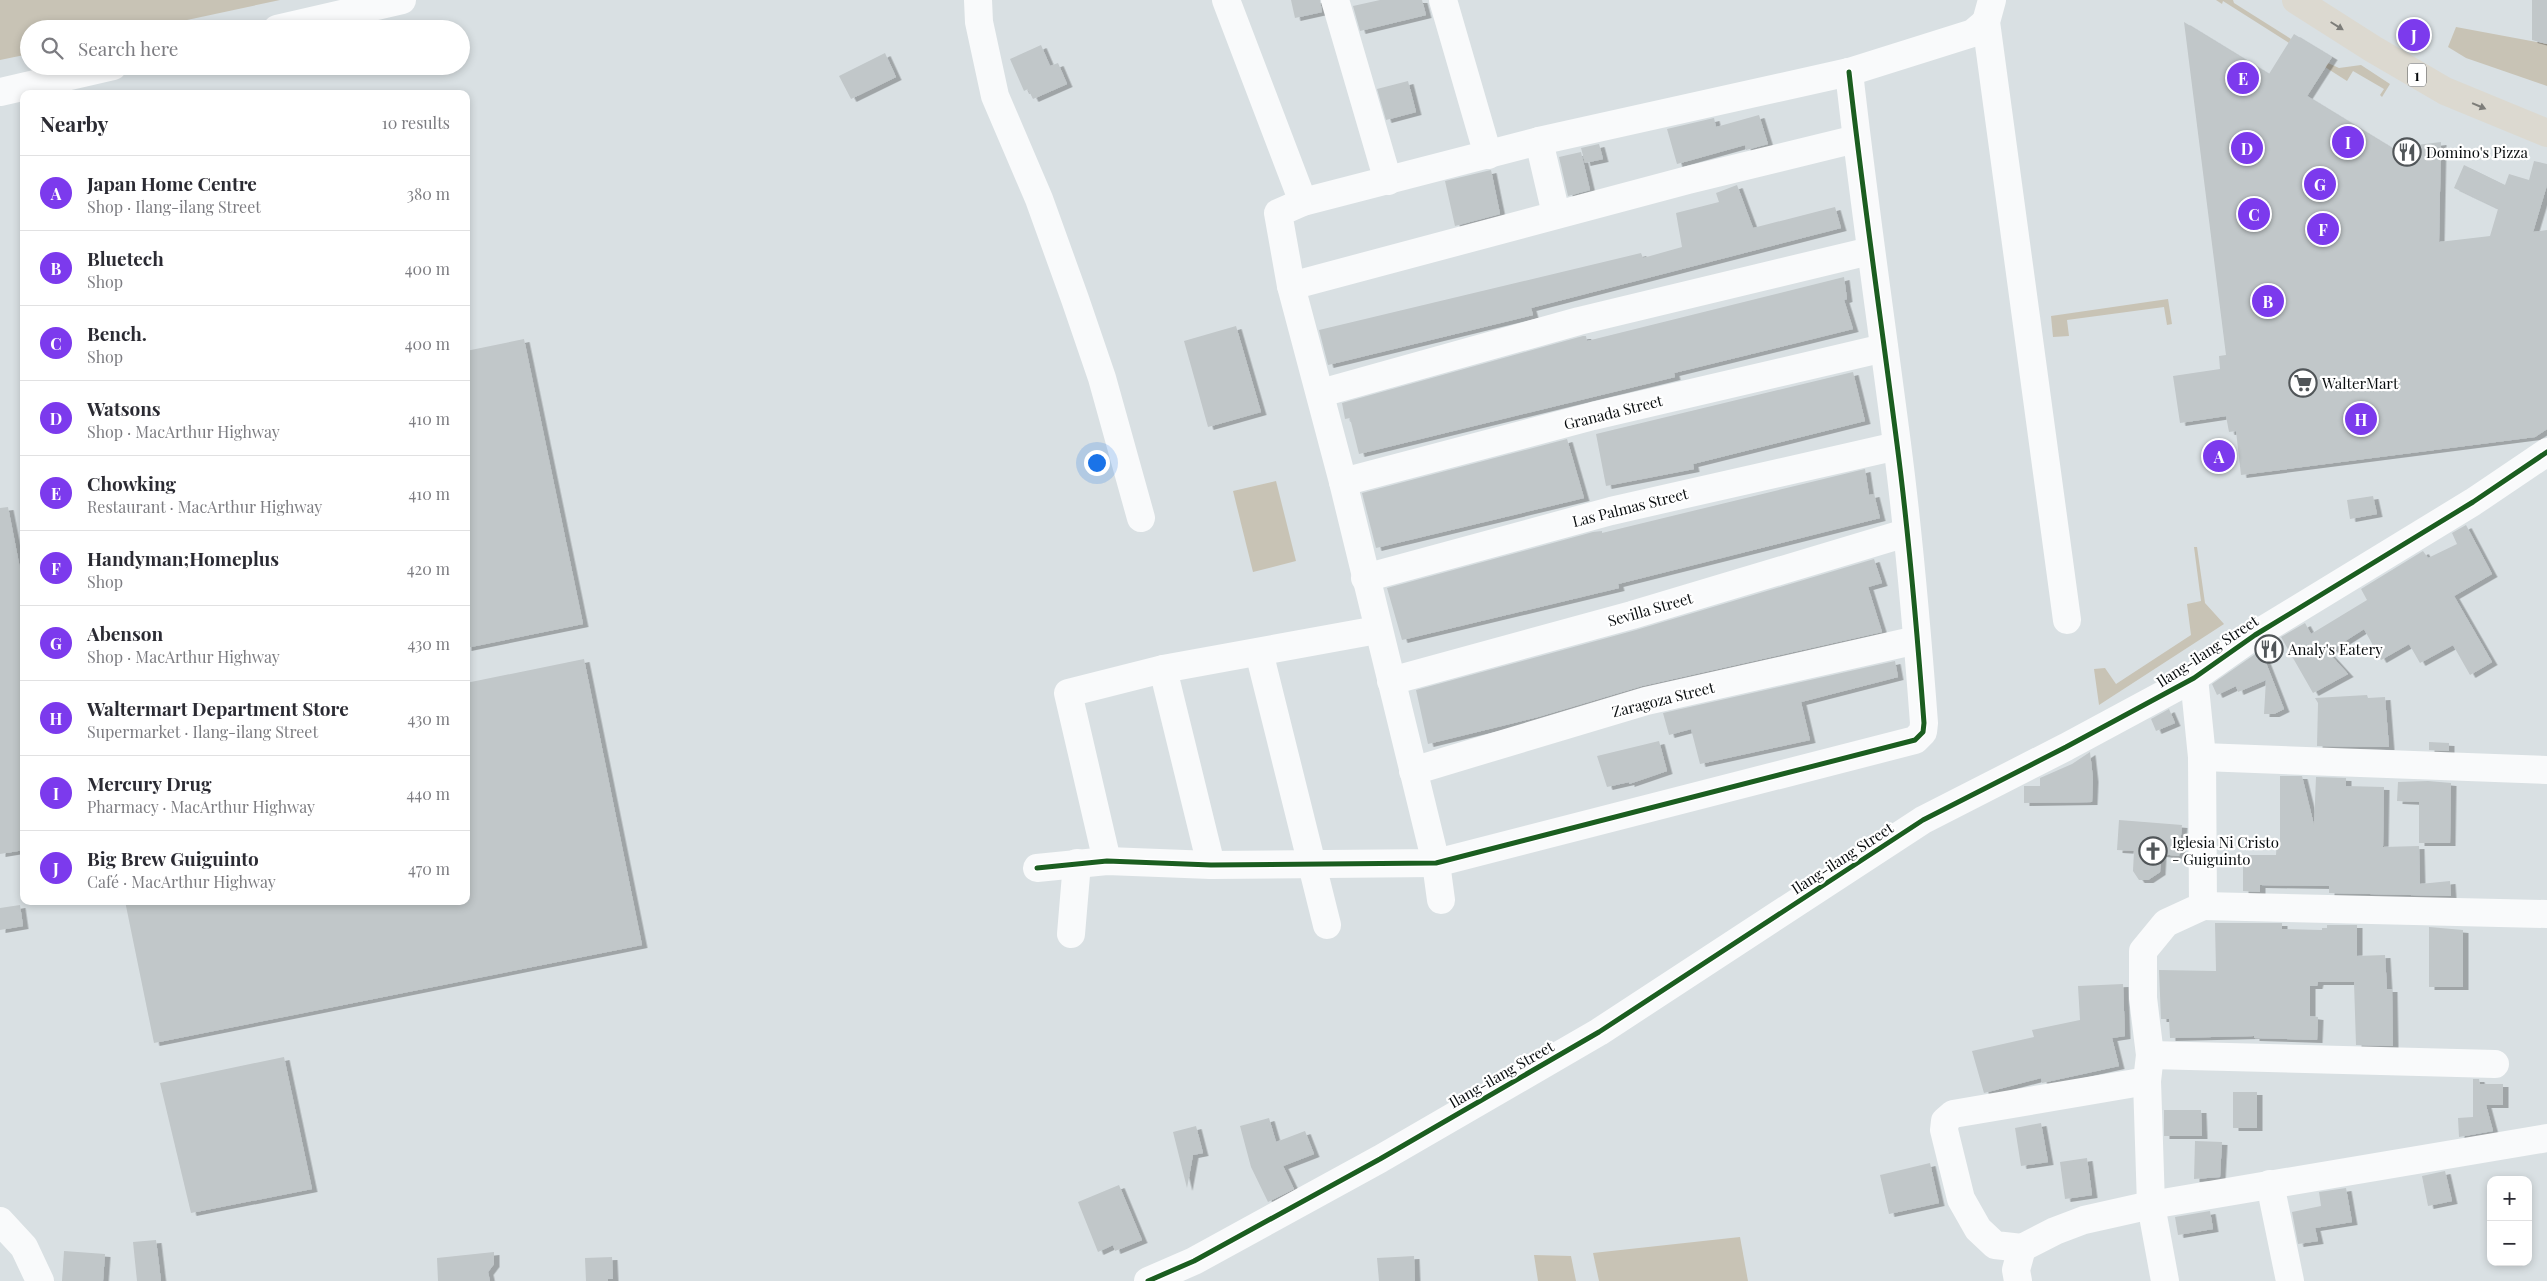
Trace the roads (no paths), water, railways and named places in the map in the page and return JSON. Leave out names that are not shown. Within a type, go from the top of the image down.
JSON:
[{"type":"highway","name":"1","points":[[2296,0],[2373,49],[2445,90],[2547,133]]},
{"type":"highway","name":"1","points":[[2331,0],[2413,52],[2457,75],[2547,112]]},
{"type":"street","points":[[316,20],[402,0]]},
{"type":"street","points":[[978,0],[979,22],[995,96],[1039,199],[1075,299],[1102,378],[1141,518]]},
{"type":"street","points":[[1226,0],[1303,202]]},
{"type":"street","points":[[1335,0],[1388,181]]},
{"type":"street","points":[[1444,0],[1488,155]]},
{"type":"street","points":[[1441,900],[1436,862],[1343,482],[1291,286],[1278,212],[1303,202],[1539,141],[1849,72],[1973,33],[1989,11]]},
{"type":"street","points":[[1989,11],[2067,620]]},
{"type":"street","points":[[1037,868],[1076,862],[1107,861],[1211,866],[1436,862],[1915,740],[1923,732],[1924,723],[1898,446],[1870,251],[1849,72]]},
{"type":"street","points":[[0,92],[74,75]]},
{"type":"street","points":[[1291,286],[1556,214],[1856,139]]},
{"type":"street","points":[[1539,141],[1556,214]]},
{"type":"street","points":[[1320,393],[1579,321],[1870,251]]},
{"type":"street","name":"Granada Street","points":[[1343,482],[1593,416],[1884,348]]},
{"type":"street","name":"Las Palmas Street","points":[[1365,578],[1611,510],[1898,446]]},
{"type":"street","name":"Ilang-ilang Street","points":[[1148,1281],[1199,1271],[1380,1159],[1599,1032],[1923,820],[2066,747],[2194,678],[2255,635],[2473,502],[2547,452]]},
{"type":"street","name":"Sevilla Street","points":[[1391,681],[1632,615],[1906,533]]},
{"type":"street","points":[[1107,861],[1068,693],[1163,669],[1378,630]]},
{"type":"street","name":"Zaragoza Street","points":[[1413,771],[1646,702],[1917,640]]},
{"type":"street","points":[[1259,652],[1326,925]]},
{"type":"street","points":[[1163,669],[1211,866]]},
{"type":"street","points":[[2194,678],[2202,758],[2203,906]]},
{"type":"street","points":[[2202,758],[2547,770]]},
{"type":"street","points":[[1071,934],[1076,862]]},
{"type":"street","points":[[2165,1281],[2151,1205],[2143,951],[2166,923],[2203,906],[2547,914]]},
{"type":"street","points":[[2495,1064],[2148,1068],[1952,1114],[1945,1120],[1944,1130],[1959,1193],[1978,1229],[1995,1245],[2022,1248],[2084,1220],[2151,1205],[2547,1138]]},
{"type":"street","points":[[2270,1184],[2290,1281]]},
{"type":"street","points":[[0,1220],[24,1247],[40,1281]]},
{"type":"street","points":[[2018,1281],[2016,1270],[2022,1248]]},
{"type":"place","name":"Big Brew Guiguinto","points":[[2414,35]]},
{"type":"place","name":"Chowking","points":[[2243,78]]},
{"type":"place","name":"Mercury Drug","points":[[2348,142]]},
{"type":"place","name":"Watsons","points":[[2247,148]]},
{"type":"place","name":"Domino's Pizza","points":[[2407,152]]},
{"type":"place","name":"Abenson","points":[[2320,184]]},
{"type":"place","name":"Bench.","points":[[2254,214]]},
{"type":"place","name":"Handyman;Homeplus","points":[[2323,229]]},
{"type":"place","name":"Bluetech","points":[[2268,301]]},
{"type":"place","name":"WalterMart","points":[[2303,383]]},
{"type":"place","name":"Waltermart Department Store","points":[[2361,419]]},
{"type":"place","name":"Japan Home Centre","points":[[2219,456]]},
{"type":"place","name":"Analy's Eatery","points":[[2269,649]]},
{"type":"place","name":"Iglesia Ni Cristo - Guiguinto","points":[[2153,851]]}]
